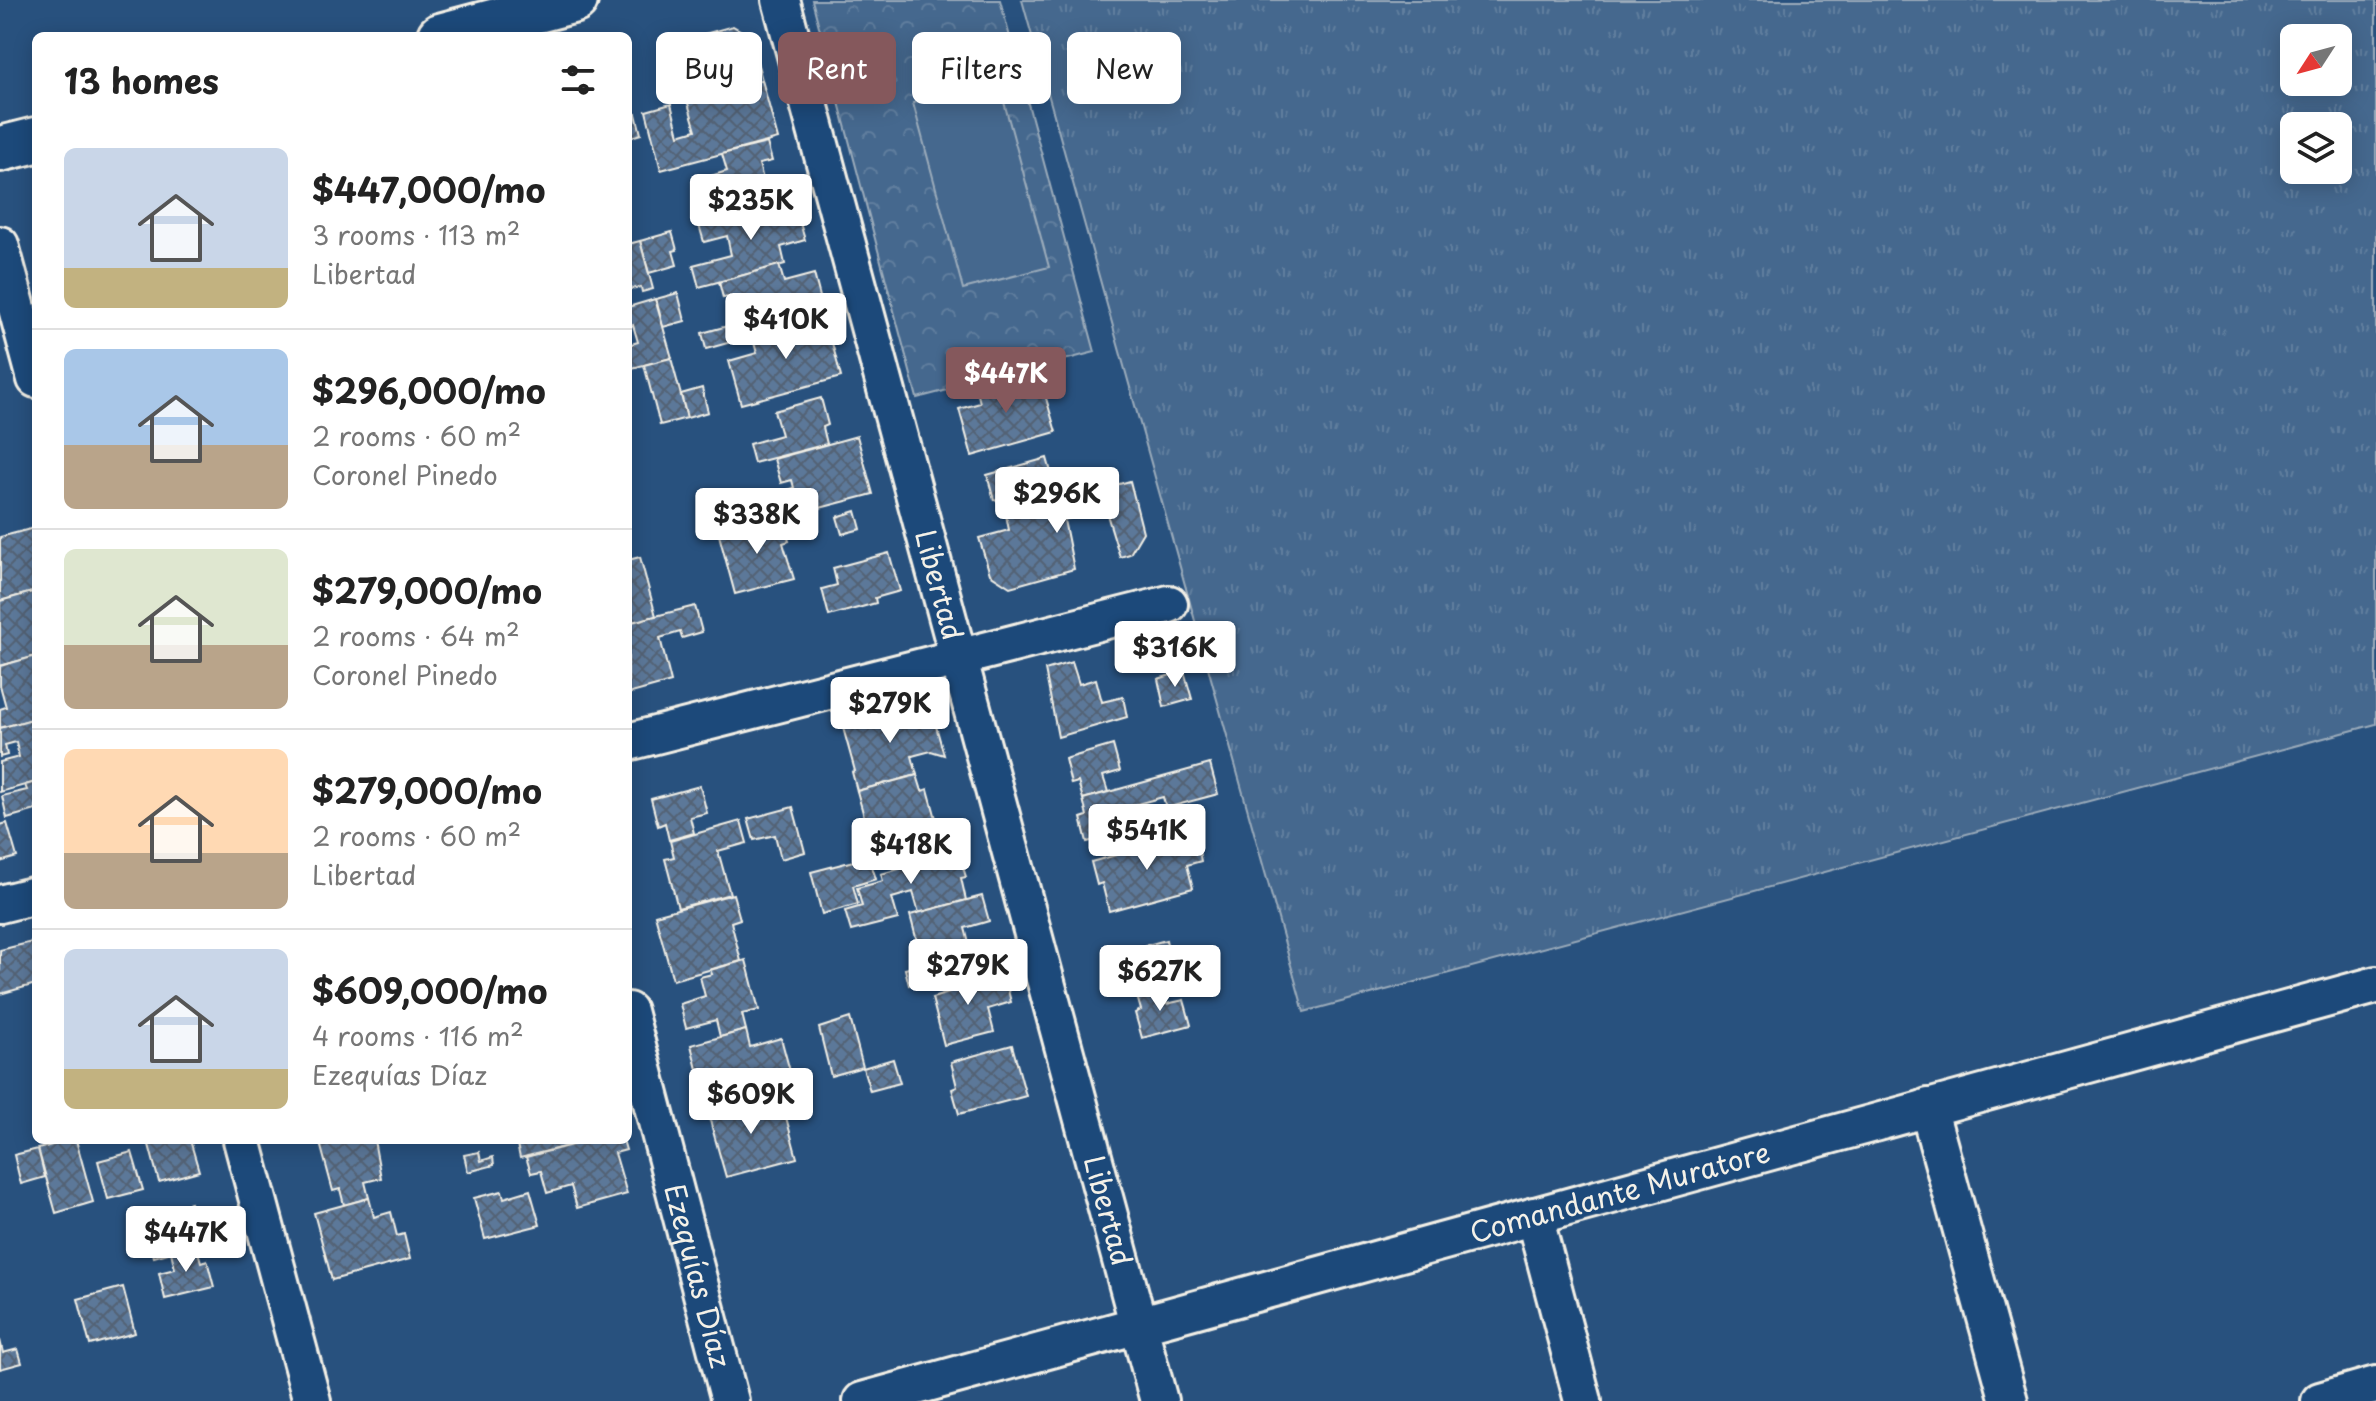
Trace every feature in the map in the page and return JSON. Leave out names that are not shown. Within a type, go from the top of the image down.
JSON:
[{"type":"street","points":[[455,32],[575,0]]},
{"type":"street","name":"Libertad","points":[[781,0],[957,657],[1073,1073],[1159,1401]]},
{"type":"street","points":[[0,149],[32,141]]},
{"type":"street","points":[[0,245],[32,364]]},
{"type":"street","points":[[632,741],[1169,604]]},
{"type":"street","points":[[0,904],[32,896]]},
{"type":"street","name":"Comandante Muratore","points":[[862,1401],[2376,985]]},
{"type":"street","name":"Ezequías Díaz","points":[[632,1026],[730,1401]]},
{"type":"street","points":[[1928,1107],[2009,1401]]},
{"type":"street","points":[[243,1144],[312,1401]]},
{"type":"street","points":[[1534,1216],[1583,1401]]},
{"type":"street","points":[[2320,1401],[2376,1385]]},
{"type":"green space","points":[[812,0],[1000,0],[1009,32],[912,32],[912,104],[1028,104],[1095,352],[917,398],[839,104],[896,104],[896,32],[820,32]]},
{"type":"green space","points":[[1022,0],[2376,0],[2376,724],[1304,1012],[1051,104],[1051,32],[1031,32]]},
{"type":"green space","points":[[913,104],[1005,104],[1049,267],[963,289]]},
{"type":"building","points":[[733,26],[743,32],[712,32]]},
{"type":"building","points":[[762,80],[778,139],[661,170],[646,111],[671,104],[679,135],[696,130],[688,104],[762,104]]},
{"type":"building","points":[[636,114],[641,134],[632,137],[632,116]]},
{"type":"building","points":[[767,143],[772,161],[759,164],[770,206],[708,222],[704,210],[719,206],[711,176],[727,171],[722,154]]},
{"type":"building","points":[[793,199],[805,240],[781,247],[785,264],[699,287],[693,265],[731,255],[727,236],[704,242],[699,225]]},
{"type":"building","points":[[672,232],[677,265],[649,273],[640,241]]},
{"type":"building","points":[[640,241],[653,289],[642,292],[641,287],[632,289],[632,243]]},
{"type":"building","points":[[779,265],[784,282],[814,274],[825,316],[706,349],[702,333],[735,324],[729,297],[723,298],[719,282]]},
{"type":"building","points":[[678,293],[685,321],[663,327],[656,299]]},
{"type":"building","points":[[655,299],[672,358],[632,368],[632,344],[638,342],[632,325],[632,306]]},
{"type":"building","points":[[825,316],[841,377],[741,404],[729,361],[757,353],[752,336]]},
{"type":"building","points":[[671,358],[687,418],[660,425],[644,365]]},
{"type":"building","points":[[1024,373],[1029,392],[1043,388],[1056,432],[972,456],[959,409],[980,403],[976,386]]},
{"type":"building","points":[[702,388],[708,412],[687,418],[681,394]]},
{"type":"building","points":[[821,398],[828,425],[823,427],[827,444],[754,463],[749,444],[781,435],[774,411]]},
{"type":"building","points":[[857,436],[873,494],[759,524],[753,500],[794,488],[792,480],[781,483],[774,459]]},
{"type":"building","points":[[1047,458],[1059,500],[1002,516],[987,475]]},
{"type":"building","points":[[1130,481],[1143,532],[1130,554],[1120,557],[1105,508],[1064,520],[1074,569],[1010,587],[990,574],[979,538],[1009,530],[1006,515]]},
{"type":"building","points":[[856,511],[861,529],[842,534],[837,517]]},
{"type":"building","points":[[782,519],[789,541],[783,543],[794,579],[735,594],[719,535]]},
{"type":"building","points":[[32,529],[32,592],[0,601],[0,537]]},
{"type":"building","points":[[889,553],[900,591],[875,598],[876,603],[829,616],[822,589],[837,585],[833,568]]},
{"type":"building","points":[[640,557],[656,616],[632,622],[632,559]]},
{"type":"building","points":[[32,592],[32,657],[0,666],[0,601]]},
{"type":"building","points":[[695,606],[702,632],[682,638],[680,632],[660,638],[671,682],[632,693],[632,622]]},
{"type":"building","points":[[32,657],[32,719],[0,728],[0,709],[6,707],[0,685],[0,666]]},
{"type":"building","points":[[1072,662],[1079,684],[1096,679],[1102,702],[1123,697],[1127,717],[1058,737],[1045,670]]},
{"type":"building","points":[[1184,671],[1192,699],[1164,707],[1158,679]]},
{"type":"building","points":[[912,705],[934,719],[944,755],[931,751],[912,756],[917,775],[857,791],[852,772],[855,771],[842,724]]},
{"type":"building","points":[[32,719],[32,783],[0,792],[0,762],[19,757],[16,742],[5,745],[7,755],[0,757],[0,728]]},
{"type":"building","points":[[1113,745],[1120,771],[1103,776],[1108,792],[1083,799],[1078,782],[1071,784],[1065,759]]},
{"type":"building","points":[[1210,764],[1218,794],[1166,808],[1163,797],[1130,806],[1137,830],[1087,842],[1081,818],[1087,816],[1083,799]]},
{"type":"building","points":[[917,775],[922,791],[928,789],[941,837],[887,852],[883,839],[871,842],[857,791]]},
{"type":"building","points":[[32,783],[32,811],[7,818],[2,796],[27,790],[25,785]]},
{"type":"building","points":[[700,786],[707,813],[690,817],[694,833],[669,840],[665,823],[658,826],[651,799]]},
{"type":"building","points":[[793,807],[805,852],[781,859],[775,835],[754,840],[748,819]]},
{"type":"building","points":[[741,821],[747,843],[718,851],[730,894],[678,908],[665,859],[674,857],[670,841]]},
{"type":"building","points":[[7,823],[17,857],[0,862],[0,825]]},
{"type":"building","points":[[1195,833],[1201,861],[1187,865],[1193,888],[1109,911],[1102,883],[1097,885],[1091,862]]},
{"type":"building","points":[[929,841],[933,858],[958,851],[966,877],[961,878],[966,900],[919,913],[913,892],[892,898],[898,919],[851,931],[845,911],[862,906],[857,888],[883,881],[881,874],[899,869],[895,850]]},
{"type":"building","points":[[869,857],[876,879],[853,886],[858,904],[822,914],[811,872]]},
{"type":"building","points":[[733,894],[740,919],[731,922],[741,961],[673,980],[655,915]]},
{"type":"building","points":[[982,896],[989,921],[965,928],[971,951],[965,953],[969,969],[944,976],[940,959],[923,964],[910,915]]},
{"type":"building","points":[[1166,940],[1172,966],[1157,970],[1161,985],[1136,993],[1132,977],[1125,979],[1118,953]]},
{"type":"building","points":[[32,942],[32,985],[0,994],[0,950]]},
{"type":"building","points":[[746,960],[759,1010],[742,1014],[746,1030],[720,1037],[716,1020],[686,1028],[680,1004],[705,996],[700,977],[712,974],[710,970]]},
{"type":"building","points":[[924,964],[929,980],[909,985],[905,969]]},
{"type":"building","points":[[970,969],[975,986],[1005,978],[1011,1002],[988,1009],[994,1032],[944,1045],[932,998],[949,993],[944,976]]},
{"type":"building","points":[[1161,986],[1166,1004],[1184,1000],[1191,1025],[1142,1038],[1135,1013],[1141,1010],[1136,993]]},
{"type":"building","points":[[850,1018],[863,1067],[831,1076],[819,1028]]},
{"type":"building","points":[[746,1030],[750,1047],[781,1038],[794,1086],[707,1110],[691,1045]]},
{"type":"building","points":[[1012,1045],[1026,1096],[959,1114],[952,1089],[957,1087],[951,1062]]},
{"type":"building","points":[[893,1059],[900,1083],[870,1091],[863,1068]]},
{"type":"building","points":[[762,1095],[767,1111],[783,1106],[797,1158],[726,1177],[707,1110]]},
{"type":"building","points":[[55,1144],[77,1144],[93,1202],[56,1213],[38,1149]]},
{"type":"building","points":[[149,1144],[191,1144],[199,1171],[159,1182]]},
{"type":"building","points":[[320,1144],[375,1144],[381,1178],[365,1182],[369,1198],[344,1205],[340,1189],[333,1191]]},
{"type":"building","points":[[517,1144],[575,1144],[520,1158]]},
{"type":"building","points":[[576,1144],[624,1144],[626,1150],[615,1153],[627,1194],[577,1208],[571,1186],[547,1193],[541,1171],[531,1173],[526,1157]]},
{"type":"building","points":[[38,1149],[45,1177],[21,1184],[14,1155]]},
{"type":"building","points":[[132,1152],[143,1190],[108,1199],[98,1161]]},
{"type":"building","points":[[479,1152],[481,1161],[493,1157],[494,1165],[468,1172],[464,1155]]},
{"type":"building","points":[[530,1190],[540,1225],[485,1239],[474,1198],[502,1191],[504,1198]]},
{"type":"building","points":[[369,1198],[374,1217],[391,1212],[397,1236],[404,1234],[410,1259],[332,1280],[314,1213]]},
{"type":"building","points":[[190,1203],[197,1227],[221,1220],[225,1237],[154,1257],[142,1217]]},
{"type":"building","points":[[196,1245],[201,1262],[207,1260],[214,1287],[165,1299],[159,1273],[175,1269],[171,1252]]},
{"type":"building","points":[[123,1287],[135,1333],[90,1345],[78,1299]]},
{"type":"building","points":[[0,1340],[3,1353],[18,1349],[22,1363],[0,1369]]}]
